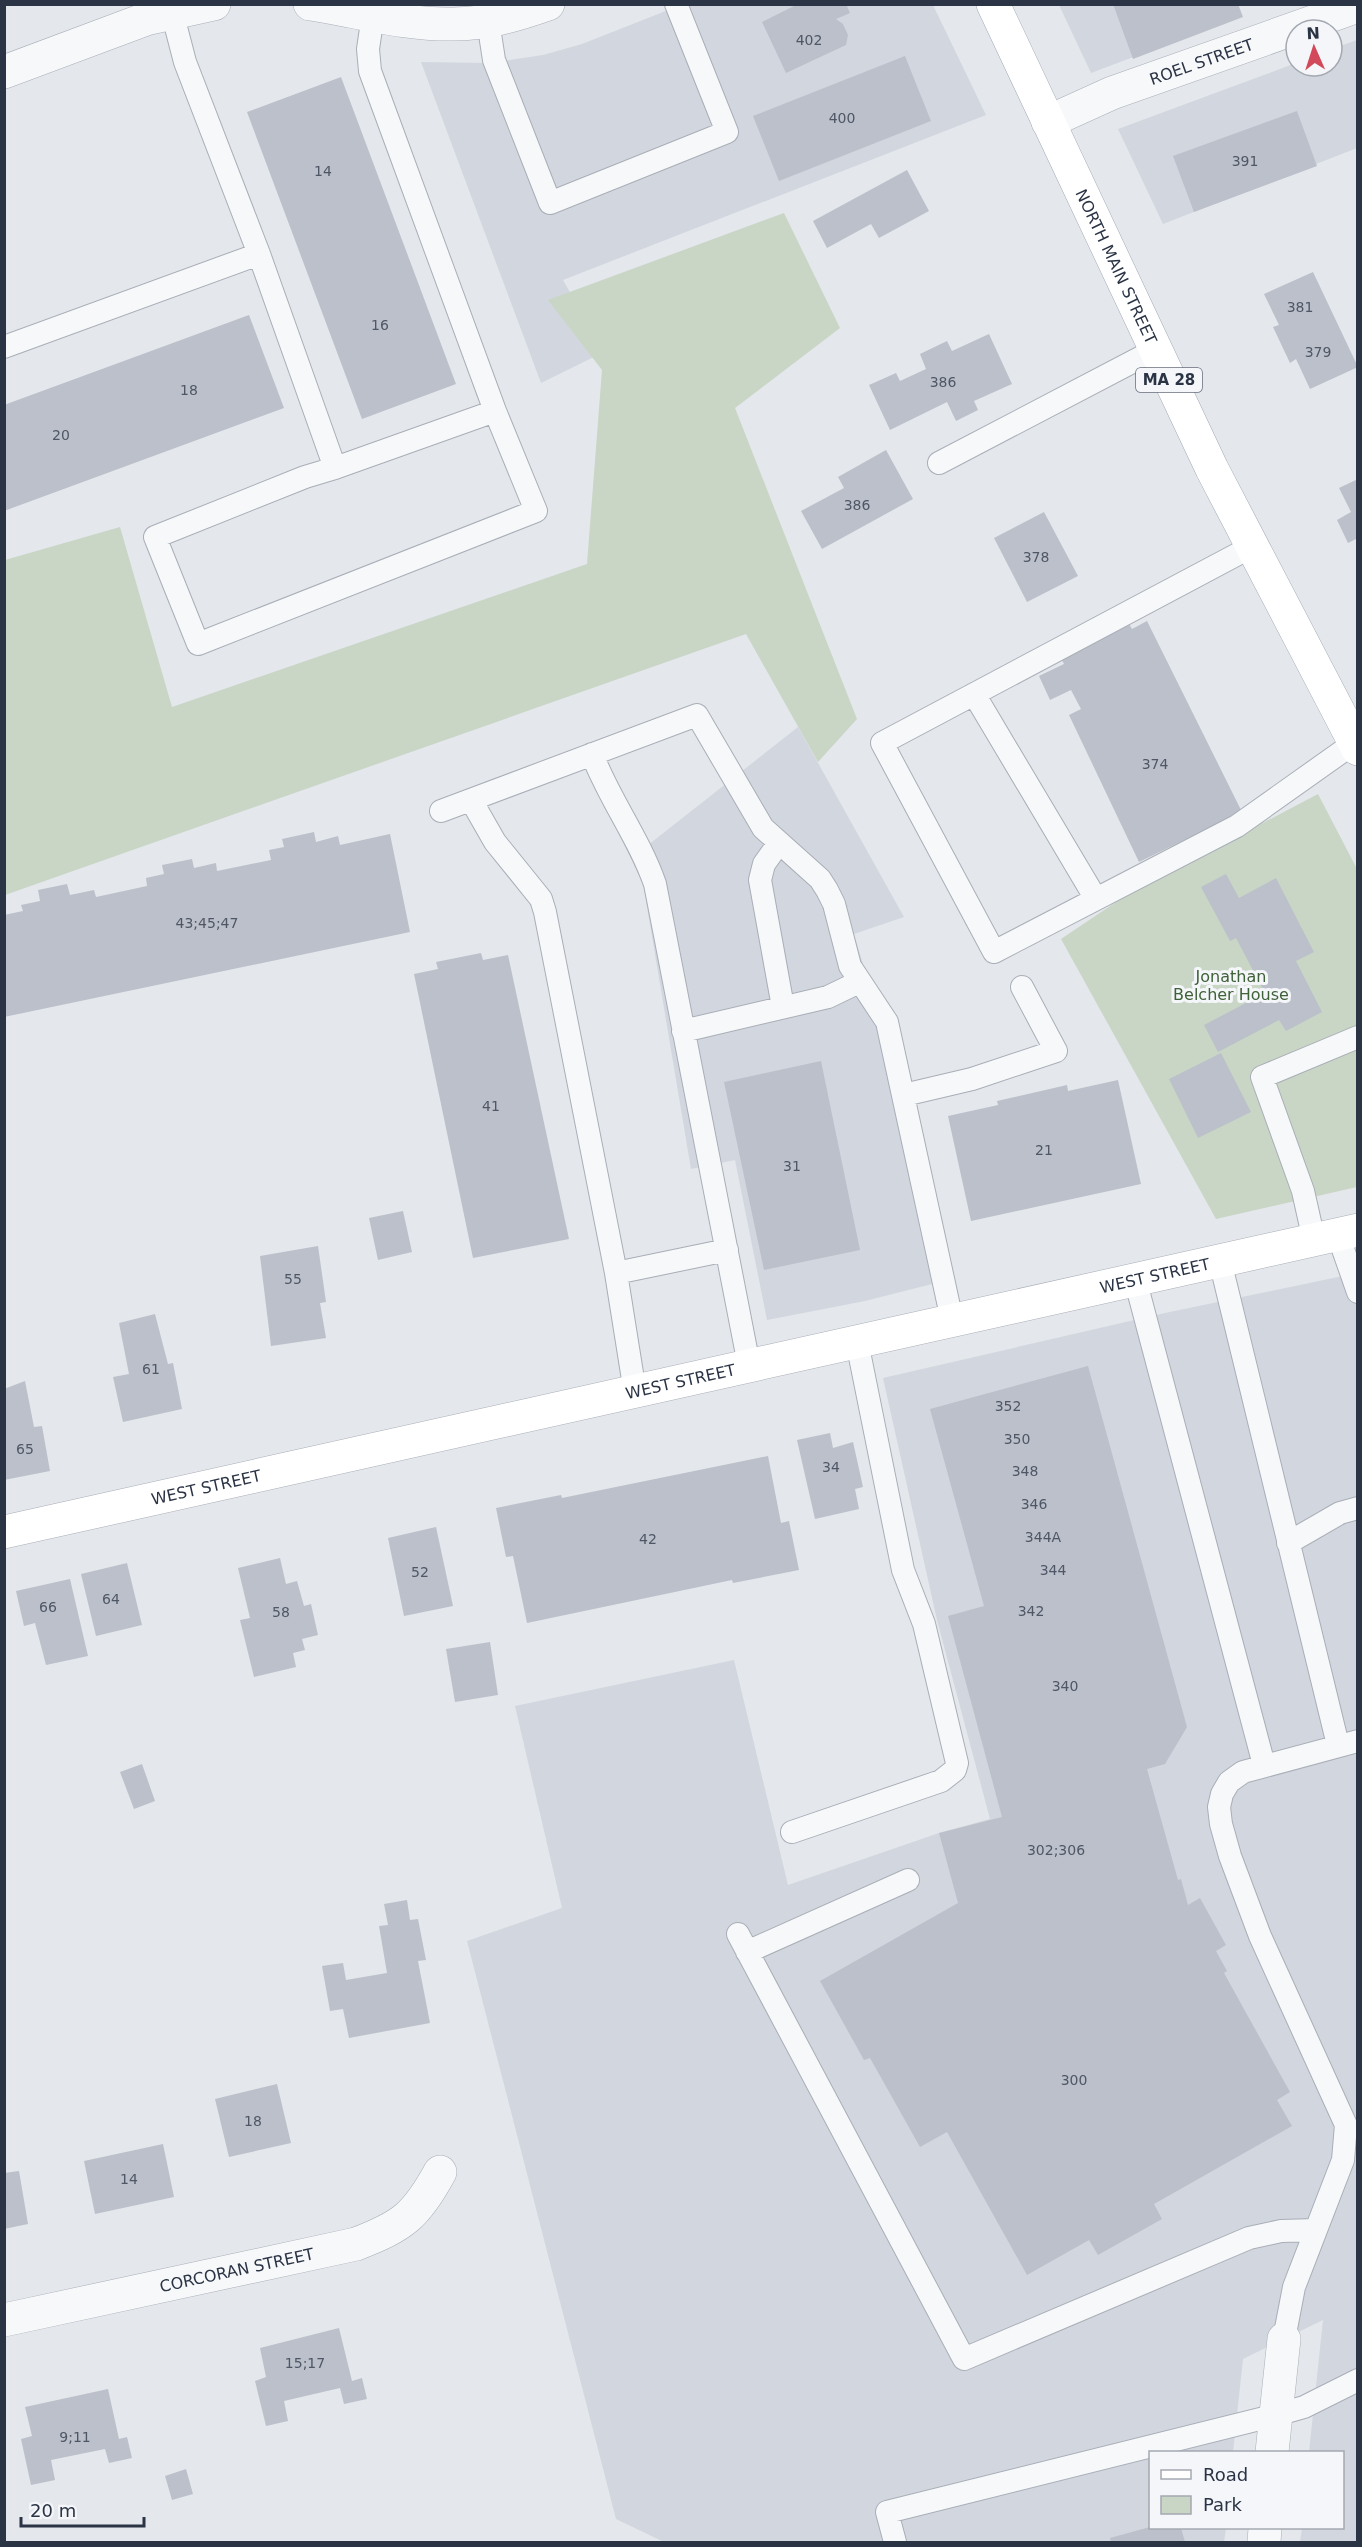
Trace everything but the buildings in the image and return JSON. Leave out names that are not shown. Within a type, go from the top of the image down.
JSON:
[{"type":"main road","name":"NORTH MAIN STREET","points":[[993,4],[1155,350],[1251,547],[1356,746]]},
{"type":"main road","name":"WEST STREET","points":[[4,1533],[1337,1235]]},
{"type":"street","points":[[4,72],[118,29],[172,12],[214,4]]},
{"type":"street","points":[[310,4],[374,15],[451,24],[488,21],[548,4]]},
{"type":"street","name":"ROEL STREET","points":[[1048,122],[1112,93],[1358,6]]},
{"type":"street","name":"CORCORAN STREET","points":[[4,2320],[356,2244],[402,2223],[417,2210],[440,2172]]},
{"type":"street","points":[[1272,2451],[1284,2339]]},
{"type":"lane","points":[[488,21],[494,60],[550,203],[727,132],[676,4]]},
{"type":"lane","points":[[172,12],[185,62],[259,254],[335,468]]},
{"type":"lane","points":[[374,15],[368,49],[370,71],[495,411],[536,511],[198,644],[155,537],[305,477],[495,411]]},
{"type":"lane","points":[[4,347],[259,254]]},
{"type":"lane","points":[[939,463],[1155,350]]},
{"type":"lane","points":[[1251,547],[882,743],[994,952],[1237,826],[1356,746]]},
{"type":"lane","points":[[975,694],[1096,899]]},
{"type":"lane","points":[[441,811],[697,715],[763,828],[820,879],[834,904],[846,955],[859,982],[887,1022],[952,1320]]},
{"type":"lane","points":[[592,754],[602,781],[644,854],[655,884],[750,1365]]},
{"type":"lane","points":[[471,800],[486,828],[536,893],[545,912],[616,1273],[635,1392]]},
{"type":"lane","points":[[779,843],[764,864],[760,880],[783,1007]]},
{"type":"lane","points":[[683,1031],[828,997],[859,982]]},
{"type":"lane","points":[[904,1095],[972,1079],[1056,1051],[1022,987]]},
{"type":"lane","points":[[1358,1037],[1263,1077],[1303,1191],[1337,1235],[1358,1292]]},
{"type":"lane","points":[[616,1273],[727,1250]]},
{"type":"lane","points":[[1220,1261],[1288,1543],[1348,1743],[1243,1772],[1229,1782],[1222,1794],[1221,1824],[1239,1885],[1346,2125],[1343,2160],[1294,2286],[1284,2339]]},
{"type":"lane","points":[[1135,1279],[1264,1765]]},
{"type":"lane","points":[[792,1832],[942,1781],[955,1770],[957,1763],[924,1623],[903,1570],[857,1342]]},
{"type":"lane","points":[[1288,1543],[1340,1513],[1358,1508]]},
{"type":"lane","points":[[908,1880],[743,1943],[964,2359],[1249,2238],[1281,2231],[1316,2230]]},
{"type":"lane","points":[[895,2542],[887,2512],[1276,2415],[1304,2407],[1358,2380]]},
{"type":"shaded area","points":[[681,5],[933,5],[986,115],[563,280],[604,352],[541,383],[421,62],[489,63],[543,55],[582,44]]},
{"type":"shaded area","points":[[1059,5],[1237,5],[1242,16],[1091,73]]},
{"type":"shaded area","points":[[1357,40],[1357,148],[1163,224],[1118,129],[1284,67],[1284,78],[1344,78],[1344,45]]},
{"type":"shaded area","points":[[798,727],[904,917],[854,934],[893,1064],[944,1281],[865,1301],[767,1320],[735,1160],[691,1169],[638,853]]},
{"type":"shaded area","points":[[1357,1273],[1357,2542],[1300,2542],[1302,2529],[1344,2529],[1344,2451],[1309,2451],[1323,2320],[1243,2359],[1233,2451],[1149,2451],[1149,2529],[1226,2529],[1224,2542],[664,2542],[616,2519],[467,1941],[562,1908],[515,1706],[734,1660],[788,1885],[939,1833],[990,1819],[937,1620],[883,1378],[1165,1313]]},
{"type":"green space","points":[[784,213],[840,328],[735,408],[857,719],[818,762],[746,634],[5,895],[5,560],[120,527],[172,707],[587,564],[602,370],[548,300]]},
{"type":"green space","name":"Jonathan Belcher House","points":[[1318,794],[1357,869],[1357,1187],[1216,1219],[1061,939],[1131,892]]}]
